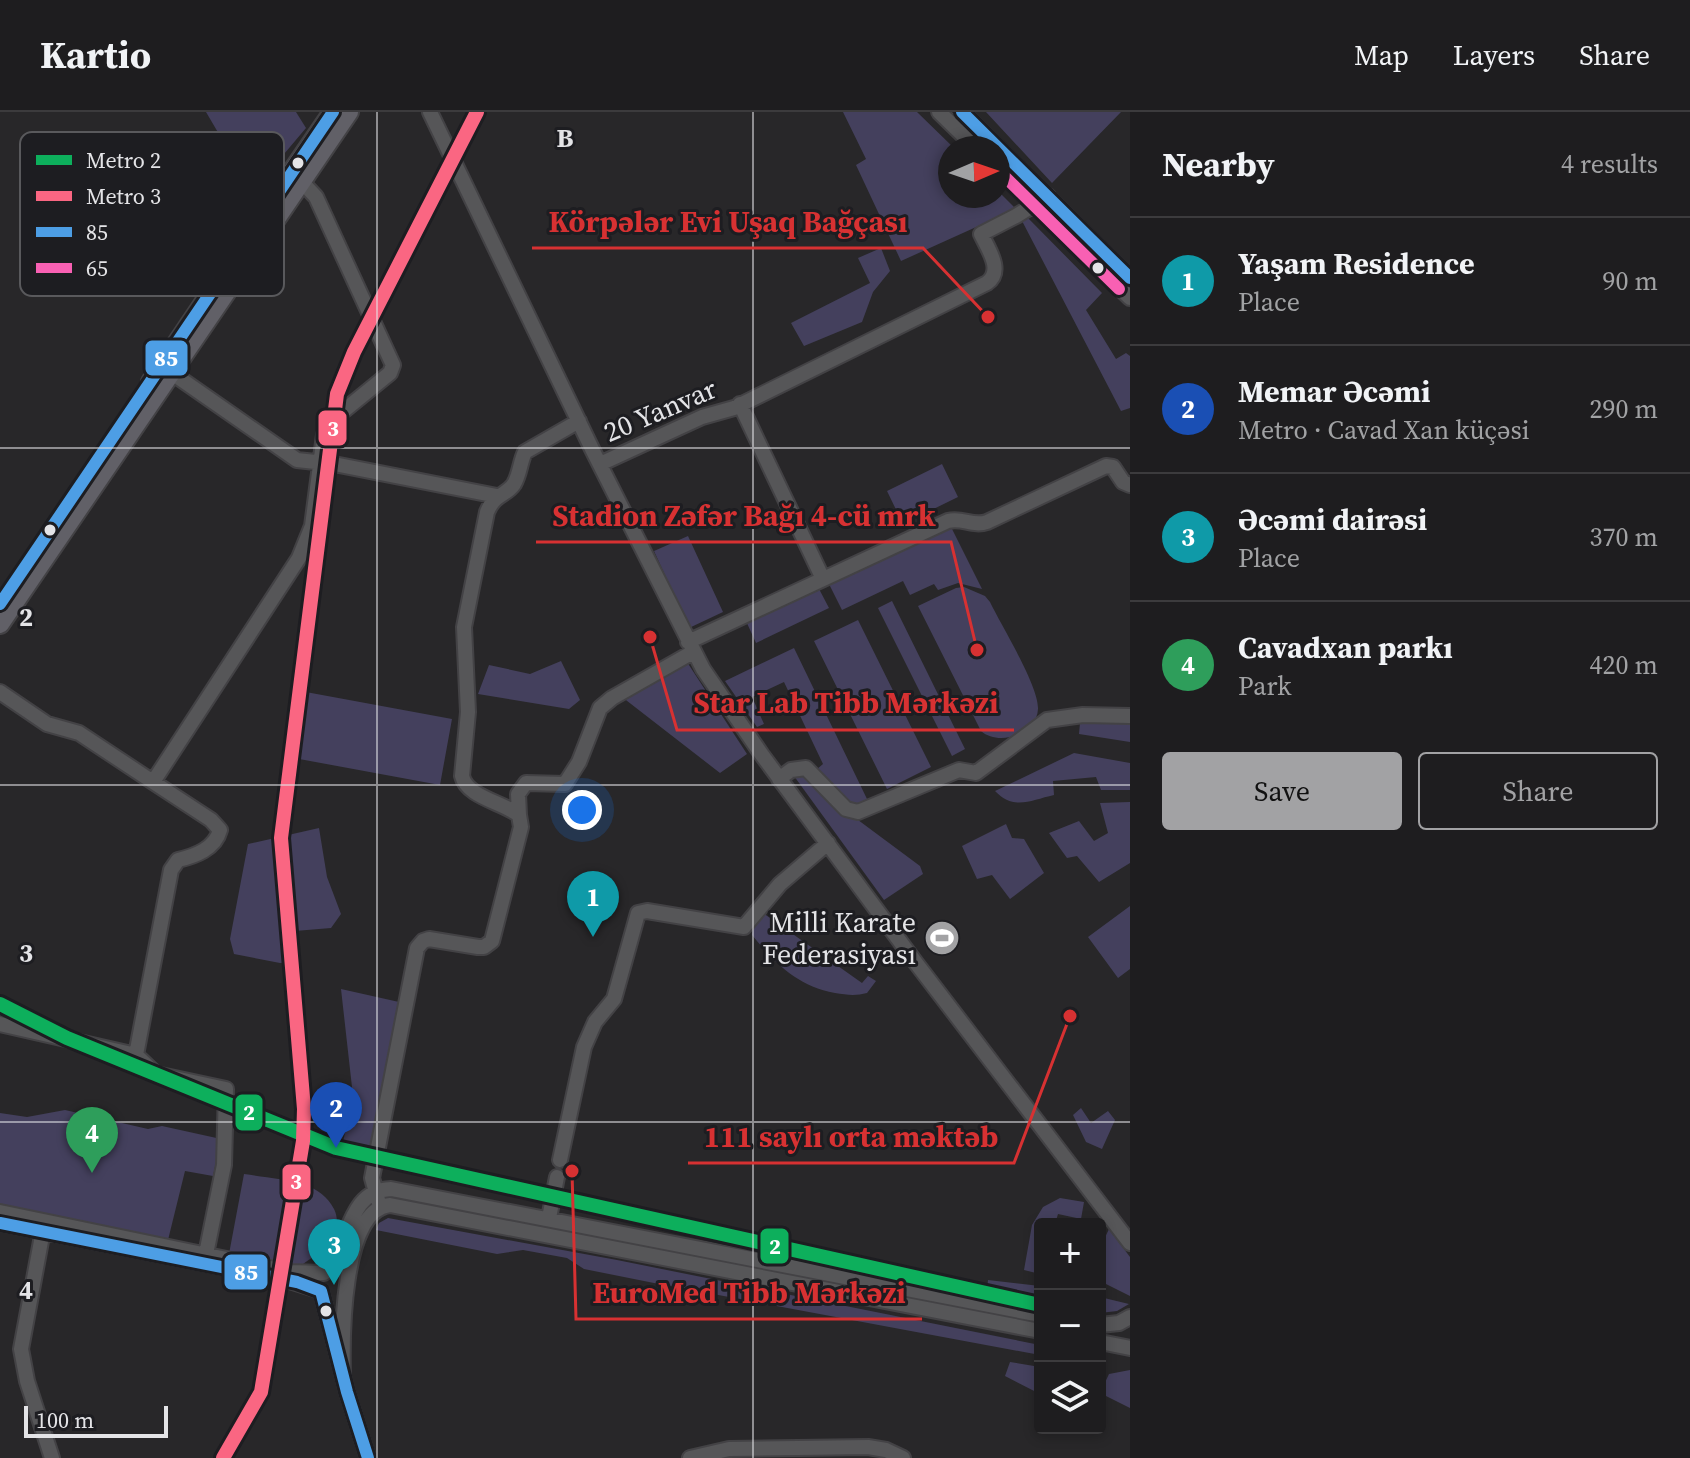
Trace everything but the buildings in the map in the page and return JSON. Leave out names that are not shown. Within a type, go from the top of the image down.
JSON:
[{"type":"main road","points":[[284,188],[333,112]]},
{"type":"main road","points":[[284,205],[349,112]]},
{"type":"main road","points":[[0,624],[215,296]]},
{"type":"main road","points":[[0,604],[219,296]]},
{"type":"street","points":[[430,112],[691,647],[728,707],[916,963],[1130,1243]]},
{"type":"street","points":[[939,112],[964,136]]},
{"type":"street","points":[[962,112],[1130,278]]},
{"type":"street","points":[[153,782],[305,548],[314,512],[324,435],[336,417],[390,373],[393,365],[316,197],[301,181]]},
{"type":"street","points":[[1010,182],[1130,298]]},
{"type":"street","points":[[1034,205],[1048,196]]},
{"type":"street","name":"20 Yanvar","points":[[600,464],[702,417],[726,411],[992,279],[994,263],[981,234],[1034,205]]},
{"type":"street","points":[[167,370],[297,460],[497,496]]},
{"type":"street","name":"20 Yanvar","points":[[740,404],[823,579]]},
{"type":"street","points":[[519,815],[464,784],[462,776],[468,712],[464,627],[487,512],[497,496],[515,482],[525,452],[579,421]]},
{"type":"street","points":[[380,1207],[372,1178],[417,948],[429,939],[478,947],[492,941],[521,827],[518,794],[526,783],[565,784],[579,762],[600,708],[691,647],[823,579],[948,521],[982,524],[1102,467],[1113,467],[1123,482],[1130,485]]},
{"type":"street","points":[[0,692],[47,724],[79,733],[211,820],[220,830],[212,844],[195,856],[178,860],[171,870],[142,1059]]},
{"type":"street","points":[[779,779],[791,770],[806,768],[846,809],[862,811],[959,770],[976,773],[1047,720],[1083,715],[1130,716]]},
{"type":"street","points":[[560,1160],[584,1047],[595,1022],[614,999],[638,913],[647,911],[744,927],[780,884],[828,843]]},
{"type":"street","points":[[0,1024],[142,1059],[156,1074],[226,1089],[224,1165],[206,1254]]},
{"type":"street","points":[[549,1218],[557,1177]]},
{"type":"street","points":[[368,1458],[319,1283],[337,1255],[356,1209],[366,1196],[375,1191],[397,1190],[549,1218],[1034,1314]]},
{"type":"street","points":[[0,1212],[44,1227],[297,1282],[333,1298],[342,1295],[347,1288],[361,1229],[370,1214],[380,1207],[395,1206],[1034,1330]]},
{"type":"street","points":[[0,1223],[44,1227],[206,1254],[289,1272],[341,1272],[347,1279],[343,1377]]},
{"type":"street","points":[[44,1227],[21,1349],[27,1381],[52,1458]]},
{"type":"street","points":[[1106,1324],[1119,1323],[1130,1317]]},
{"type":"street","points":[[1106,1343],[1130,1348]]},
{"type":"street","points":[[690,1458],[729,1449],[868,1447],[886,1450],[903,1458]]},
{"type":"shaded area","points":[[206,112],[296,112],[306,128],[284,154],[284,132],[218,132]]},
{"type":"shaded area","points":[[843,112],[917,112],[942,136],[938,136],[938,208],[1010,208],[1010,203],[1016,209],[901,261],[856,165],[866,159]]},
{"type":"shaded area","points":[[986,112],[1121,112],[1052,183]]},
{"type":"shaded area","points":[[1026,216],[1102,293],[1086,310],[1116,359],[1126,353],[1130,356],[1130,408],[1121,411],[1021,219]]},
{"type":"shaded area","points":[[881,248],[890,271],[873,292],[862,322],[804,346],[791,323],[870,283],[858,258]]},
{"type":"shaded area","points":[[942,464],[958,497],[903,524],[887,491]]},
{"type":"shaded area","points":[[949,523],[982,589],[958,583],[938,590],[934,584],[910,595],[903,581],[842,610],[828,582]]},
{"type":"shaded area","points":[[688,536],[723,612],[689,628],[654,551]]},
{"type":"shaded area","points":[[818,587],[829,608],[756,643],[746,621]]},
{"type":"shaded area","points":[[964,587],[985,596],[990,602],[1037,699],[1036,718],[1031,725],[1007,738],[989,736],[981,731],[918,606]]},
{"type":"shaded area","points":[[892,601],[965,749],[952,756],[878,608]]},
{"type":"shaded area","points":[[858,620],[931,767],[887,789],[814,641]]},
{"type":"shaded area","points":[[794,648],[867,799],[849,808],[850,814],[920,866],[923,874],[884,900],[794,776],[809,776],[823,764],[784,682],[752,697],[764,724],[757,727],[725,681]]},
{"type":"shaded area","points":[[561,661],[580,700],[569,709],[478,694],[489,665],[530,674]]},
{"type":"shaded area","points":[[687,662],[747,754],[720,773],[622,697]]},
{"type":"shaded area","points":[[295,690],[452,719],[440,785],[283,756]]},
{"type":"shaded area","points":[[1130,720],[1130,742],[1079,734],[1080,723]]},
{"type":"shaded area","points":[[1074,753],[1130,763],[1130,790],[1101,790],[1096,777],[1053,781],[1054,795],[1023,802],[1009,801],[995,791]]},
{"type":"shaded area","points":[[1130,802],[1130,863],[1099,882],[1077,856],[1067,858],[1049,833],[1079,821],[1094,841],[1108,833],[1100,803]]},
{"type":"shaded area","points":[[1006,824],[1012,838],[1024,839],[1044,873],[1010,899],[992,875],[977,879],[962,846]]},
{"type":"shaded area","points":[[319,828],[327,877],[341,914],[331,928],[295,931],[297,962],[280,963],[234,954],[230,939],[248,844]]},
{"type":"shaded area","points":[[1130,906],[1130,969],[1118,978],[1088,937]]},
{"type":"shaded area","points":[[763,913],[862,983],[868,976],[876,981],[867,993],[851,995],[822,990],[798,979],[752,935],[754,922]]},
{"type":"shaded area","points":[[341,989],[399,1002],[370,1148],[343,1142],[353,1096]]},
{"type":"shaded area","points":[[1081,1108],[1091,1123],[1108,1111],[1115,1120],[1102,1149],[1086,1142],[1073,1115]]},
{"type":"shaded area","points":[[65,1110],[148,1129],[162,1126],[221,1139],[213,1176],[185,1171],[168,1240],[0,1207],[0,1113],[27,1117]]},
{"type":"shaded area","points":[[244,1174],[298,1183],[322,1194],[332,1205],[337,1218],[328,1242],[299,1267],[229,1254]]},
{"type":"shaded area","points":[[1060,1198],[1084,1202],[1081,1218],[1058,1214],[1057,1218],[1036,1218],[1043,1207]]},
{"type":"shaded area","points":[[388,1218],[617,1260],[1034,1344],[1034,1354],[584,1269],[567,1258],[523,1250],[497,1254],[376,1230],[379,1223]]},
{"type":"shaded area","points":[[1034,1222],[1034,1272],[1024,1270]]},
{"type":"shaded area","points":[[1109,1229],[1130,1257],[1130,1296],[1106,1284],[1106,1235]]},
{"type":"shaded area","points":[[988,1280],[1034,1285],[1034,1300],[987,1290]]},
{"type":"shaded area","points":[[1106,1298],[1129,1304],[1117,1311],[1106,1312]]},
{"type":"shaded area","points":[[1010,1362],[1034,1366],[1034,1391],[1005,1376]]},
{"type":"shaded area","points":[[1130,1370],[1130,1408],[1106,1396],[1109,1374]]},
{"type":"metro line","name":"3","points":[[223,1458],[261,1392],[303,1141],[304,1109],[281,838],[337,394],[354,352],[477,112]]},
{"type":"metro line","name":"2","points":[[0,1004],[67,1038],[336,1148],[1034,1304]]},
{"type":"transit line","name":"85","points":[[284,184],[333,112]]},
{"type":"transit line","name":"85","points":[[962,112],[1130,278]]},
{"type":"transit line","name":"65","points":[[1010,182],[1119,289]]},
{"type":"transit line","name":"85","points":[[0,604],[208,296]]},
{"type":"transit line","name":"85","points":[[0,1223],[297,1282],[321,1291],[368,1458]]},
{"type":"place","name":"Körpələr Evi Uşaq Bağçası","points":[[988,317]]},
{"type":"place","name":"Star Lab Tibb Mәrkәzi","points":[[650,637]]},
{"type":"place","name":"Stadion Zəfər Bağı 4-cü mrk","points":[[977,650]]},
{"type":"place","name":"Yaşam Residence","points":[[593,937]]},
{"type":"place","name":"Milli Karate Federasiyası","points":[[942,938]]},
{"type":"place","name":"111 saylı orta məktəb","points":[[1070,1016]]},
{"type":"place","name":"Memar Əcəmi","points":[[336,1148]]},
{"type":"place","name":"EuroMed Tibb Mərkəzi","points":[[572,1171]]},
{"type":"place","name":"Cavadxan parkı","points":[[92,1173]]},
{"type":"place","name":"Əcəmi dairəsi","points":[[334,1285]]}]
